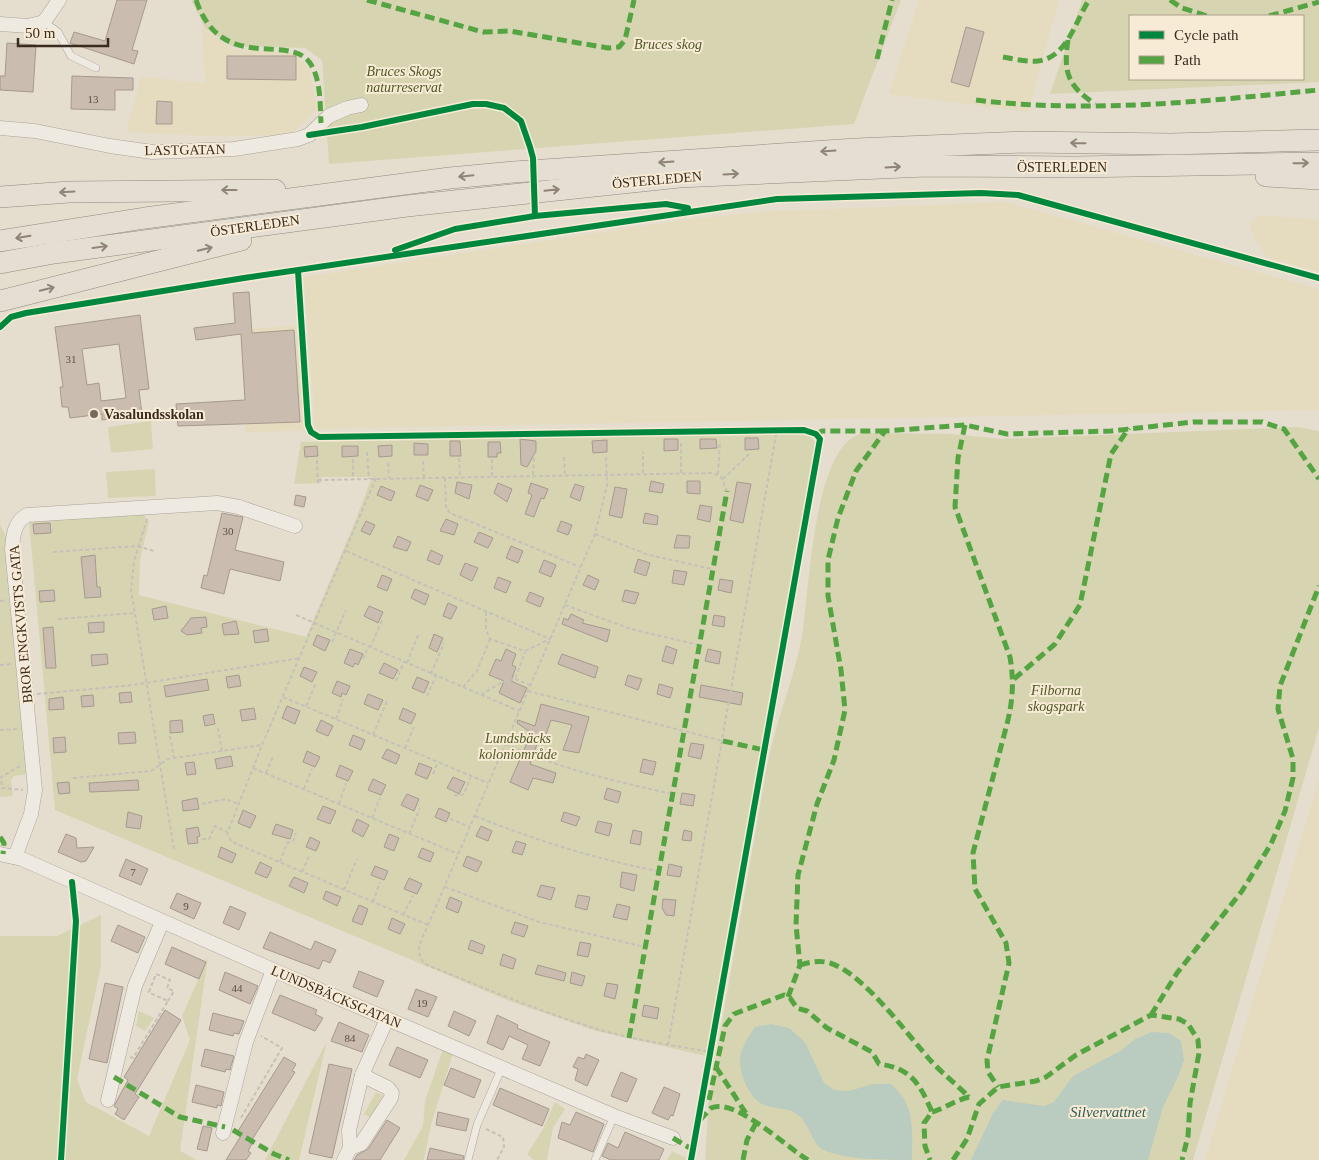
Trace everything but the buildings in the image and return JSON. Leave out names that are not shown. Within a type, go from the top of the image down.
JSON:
[{"type":"main road","points":[[1109,143],[1319,128]]},
{"type":"main road","name":"ÖSTERLEDEN","points":[[0,241],[145,218],[506,172],[856,149],[1024,142],[1170,144],[1319,140]]},
{"type":"main road","name":"ÖSTERLEDEN","points":[[0,262],[54,253],[407,206],[679,177],[926,166],[1133,167],[1319,163]]},
{"type":"main road","points":[[1133,167],[1319,180]]},
{"type":"main road","points":[[0,197],[69,192],[366,189]]},
{"type":"main road","points":[[0,300],[228,243],[407,206]]},
{"type":"street","points":[[0,24],[28,26],[44,22],[59,0]]},
{"type":"street","name":"LASTGATAN","points":[[0,128],[35,131],[110,146],[152,152],[234,149],[298,139],[309,135],[329,116],[347,108],[361,105]]},
{"type":"street","name":"BROR ENGKVISTS GATA","points":[[15,857],[30,814],[35,790],[12,549],[14,530],[19,521],[27,515],[217,503],[239,507],[295,526]]},
{"type":"street","name":"LUNDSBÄCKSGATAN","points":[[0,854],[15,857],[614,1116],[673,1138]]},
{"type":"street","points":[[108,1100],[135,986],[162,922]]},
{"type":"street","points":[[223,1133],[250,1030],[273,970]]},
{"type":"street","points":[[347,1154],[349,1130],[362,1075],[387,1019]]},
{"type":"street","points":[[347,1154],[361,1144],[391,1098],[392,1093],[388,1088],[362,1075]]},
{"type":"lane","points":[[44,22],[58,32],[71,56],[96,68]]},
{"type":"lane","points":[[468,1160],[477,1125],[502,1067]]},
{"type":"lane","points":[[595,1160],[614,1116]]},
{"type":"path","points":[[668,1044],[776,435]]},
{"type":"path","points":[[718,474],[720,441]]},
{"type":"path","points":[[680,473],[681,442]]},
{"type":"path","points":[[367,452],[369,479]]},
{"type":"path","points":[[643,452],[643,473]]},
{"type":"path","points":[[723,479],[749,454]]},
{"type":"path","points":[[564,456],[565,474]]},
{"type":"path","points":[[606,457],[608,475],[595,534],[418,948],[418,955],[425,964],[488,990],[598,1030],[710,1052]]},
{"type":"path","points":[[459,458],[460,477]]},
{"type":"path","points":[[534,458],[534,475]]},
{"type":"path","points":[[353,459],[353,479]]},
{"type":"path","points":[[492,459],[492,476]]},
{"type":"path","points":[[318,460],[318,486]]},
{"type":"path","points":[[424,461],[424,478]]},
{"type":"path","points":[[388,463],[389,478]]},
{"type":"path","points":[[318,480],[565,474],[718,474],[723,479],[728,491]]},
{"type":"path","points":[[227,832],[376,478]]},
{"type":"path","points":[[445,478],[446,508],[450,513],[580,567]]},
{"type":"path","points":[[151,508],[137,546],[132,575],[134,613],[174,849]]},
{"type":"path","points":[[595,534],[649,555],[712,568]]},
{"type":"path","points":[[53,552],[137,546],[154,551]]},
{"type":"path","points":[[346,552],[550,639]]},
{"type":"path","points":[[565,605],[631,629],[699,645]]},
{"type":"path","points":[[332,642],[346,610]]},
{"type":"path","points":[[462,687],[477,671],[490,639],[486,630],[486,612]]},
{"type":"path","points":[[58,619],[134,613]]},
{"type":"path","points":[[296,615],[519,711]]},
{"type":"path","points":[[363,659],[384,618]]},
{"type":"path","points":[[396,681],[419,633]]},
{"type":"path","points":[[490,639],[525,651],[550,639]]},
{"type":"path","points":[[431,674],[444,643]]},
{"type":"path","points":[[515,679],[525,651]]},
{"type":"path","points":[[27,694],[146,682],[300,658]]},
{"type":"path","points":[[0,665],[13,663]]},
{"type":"path","points":[[427,696],[436,676]]},
{"type":"path","points":[[481,695],[502,682],[515,679],[530,685]]},
{"type":"path","points":[[306,706],[316,683]]},
{"type":"path","points":[[528,691],[723,741]]},
{"type":"path","points":[[284,697],[488,783]]},
{"type":"path","points":[[336,719],[343,699]]},
{"type":"path","points":[[373,735],[387,700]]},
{"type":"path","points":[[405,748],[414,727]]},
{"type":"path","points":[[218,728],[222,751]]},
{"type":"path","points":[[0,730],[19,729]]},
{"type":"path","points":[[170,736],[174,758]]},
{"type":"path","points":[[506,744],[543,760],[590,776],[672,794]]},
{"type":"path","points":[[73,778],[151,771],[160,767],[168,758],[262,745]]},
{"type":"path","points":[[266,773],[273,757]]},
{"type":"path","points":[[433,774],[438,762]]},
{"type":"path","points":[[253,768],[458,854]]},
{"type":"path","points":[[304,789],[312,769]]},
{"type":"path","points":[[454,795],[464,794],[471,776]]},
{"type":"path","points":[[339,804],[346,783]]},
{"type":"path","points":[[372,818],[380,798]]},
{"type":"path","points":[[202,804],[226,799],[238,804]]},
{"type":"path","points":[[409,834],[420,808]]},
{"type":"path","points":[[475,816],[561,847],[658,871]]},
{"type":"path","points":[[450,819],[470,827]]},
{"type":"path","points":[[202,840],[209,839],[214,826],[227,832],[232,842],[428,925]]},
{"type":"path","points":[[280,862],[287,843],[293,841],[296,833]]},
{"type":"path","points":[[302,872],[309,856]]},
{"type":"path","points":[[344,890],[357,859]]},
{"type":"path","points":[[373,902],[380,882]]},
{"type":"path","points":[[445,887],[525,917],[593,936],[645,947]]},
{"type":"path","points":[[404,915],[413,896]]},
{"type":"path","points":[[120,1050],[133,1058],[174,991],[167,988],[170,980],[156,974],[149,992]]},
{"type":"path","points":[[135,986],[168,1001]]},
{"type":"path","points":[[223,1133],[233,1130],[282,1048],[250,1030]]},
{"type":"path","points":[[477,1125],[503,1137],[504,1147],[497,1160]]},
{"type":"shaded area","points":[[919,0],[1059,0],[1028,112],[889,94]]},
{"type":"shaded area","points":[[202,27],[232,49],[291,53],[298,57],[309,68],[317,109],[291,135],[205,136],[126,132],[141,77],[205,83]]},
{"type":"shaded area","points":[[1005,202],[1319,289],[1319,410],[315,429],[304,277],[683,220],[756,212]]},
{"type":"shaded area","points":[[1262,215],[1319,220],[1319,272],[1268,258],[1253,237],[1249,221]]},
{"type":"shaded area","points":[[296,325],[304,431],[245,432],[240,330]]},
{"type":"shaded area","points":[[1319,779],[1319,1160],[1205,1160]]},
{"type":"green space","name":"Bruces Skogs naturreservat","points":[[191,0],[901,0],[854,124],[329,164],[322,60],[305,48],[231,46],[205,28]]},
{"type":"green space","points":[[1082,0],[1319,0],[1319,82],[1050,94]]},
{"type":"green space","points":[[151,421],[153,449],[111,453],[108,427]]},
{"type":"green space","name":"Filborna skogspark","points":[[1297,427],[1319,431],[1319,728],[1193,1160],[705,1160],[709,1096],[767,766],[800,646],[810,562],[823,492],[833,463],[847,442],[865,433],[951,434],[1002,439]]},
{"type":"green space","name":"Lundsbäcks koloniområde","points":[[807,433],[815,442],[706,1056],[596,1031],[509,1001],[55,810],[29,521],[143,514],[149,522],[140,560],[139,595],[306,637],[372,477],[321,477],[321,483],[294,484],[301,442]]},
{"type":"green space","points":[[155,469],[156,496],[108,498],[106,472]]},
{"type":"green space","points":[[0,524],[7,538],[29,774],[14,776],[11,781],[13,796],[0,797]]},
{"type":"green space","points":[[101,915],[101,966],[77,1079],[86,1102],[149,1136],[190,1040],[182,1016],[208,957],[180,1151],[197,1160],[0,1160],[0,936],[57,936]]},
{"type":"green space","points":[[139,1011],[154,1018],[145,1031],[136,1026]]},
{"type":"green space","points":[[327,1041],[299,1160],[265,1160]]},
{"type":"green space","points":[[444,1046],[454,1050],[431,1125],[424,1160],[404,1160],[423,1126],[425,1101]]},
{"type":"green space","points":[[376,1092],[388,1099],[375,1120],[364,1114]]},
{"type":"green space","points":[[555,1102],[565,1109],[553,1128],[547,1160],[534,1160],[527,1154],[542,1131]]},
{"type":"green space","points":[[672,1151],[686,1158],[685,1160],[667,1160]]},
{"type":"water","points":[[771,1024],[789,1028],[805,1042],[824,1083],[834,1090],[849,1091],[873,1084],[891,1084],[899,1092],[909,1109],[912,1128],[912,1160],[837,1155],[819,1147],[806,1124],[799,1116],[791,1111],[766,1106],[755,1099],[743,1078],[740,1056],[745,1043],[755,1027]]},
{"type":"water","name":"Silvervattnet","points":[[1152,1032],[1169,1033],[1181,1041],[1184,1060],[1163,1107],[1148,1160],[971,1160],[993,1113],[1003,1100],[1044,1106],[1054,1102],[1073,1076],[1122,1050],[1135,1039]]},
{"type":"marked path","points":[[196,0],[207,23],[222,37],[238,45],[300,54],[310,63],[314,69],[318,84],[321,123]]},
{"type":"marked path","points":[[367,0],[483,32],[510,31],[608,48],[619,47],[625,40],[634,0]]},
{"type":"marked path","points":[[877,59],[892,0]]},
{"type":"marked path","points":[[1003,57],[1038,61],[1056,53],[1070,37],[1089,0]]},
{"type":"marked path","points":[[1170,0],[1182,8],[1204,15]]},
{"type":"marked path","points":[[1273,15],[1319,2]]},
{"type":"marked path","points":[[1068,40],[1066,61],[1070,78],[1073,85],[1095,104]]},
{"type":"marked path","points":[[976,100],[1019,104],[1105,106],[1191,102],[1319,90]]},
{"type":"marked path","points":[[788,997],[800,965],[796,925],[798,875],[817,804],[834,760],[845,710],[841,670],[828,596],[828,560],[838,518],[856,471],[885,431],[965,425],[1007,434],[1111,431],[1193,422],[1262,422],[1284,429],[1319,479]]},
{"type":"marked path","points":[[965,425],[958,458],[955,507],[1010,657],[1012,674],[1012,699],[1009,715],[973,853],[975,889],[1006,943],[1009,963],[987,1060],[988,1072],[998,1087]]},
{"type":"marked path","points":[[1014,679],[1055,644],[1080,605],[1111,454],[1129,428]]},
{"type":"marked path","points":[[816,434],[822,431],[885,431]]},
{"type":"marked path","points":[[629,1038],[727,491]]},
{"type":"marked path","points":[[1151,1015],[1177,973],[1242,891],[1271,844],[1285,811],[1293,778],[1293,759],[1278,709],[1280,686],[1319,586]]},
{"type":"marked path","points":[[723,741],[764,750]]},
{"type":"marked path","points":[[0,837],[4,843],[3,854]]},
{"type":"marked path","points":[[800,965],[815,962],[830,963],[857,979],[884,1006],[931,1061],[969,1097]]},
{"type":"marked path","points":[[709,1100],[725,1026],[734,1014],[784,995],[790,998],[797,1008],[807,1011],[827,1028],[872,1052],[879,1064],[899,1069],[913,1079],[923,1093],[932,1112],[924,1123],[925,1146],[930,1160]]},
{"type":"marked path","points":[[953,1160],[967,1139],[979,1104],[998,1087],[1036,1081],[1046,1077],[1076,1055],[1151,1015],[1179,1019],[1188,1024],[1198,1040],[1199,1053],[1190,1103],[1188,1136],[1182,1160]]},
{"type":"marked path","points":[[716,1067],[747,1115]]},
{"type":"marked path","points":[[114,1077],[180,1117],[225,1127]]},
{"type":"marked path","points":[[932,1112],[964,1098],[969,1097],[973,1100]]},
{"type":"marked path","points":[[700,1120],[711,1108],[721,1107],[733,1110],[760,1125],[808,1160]]},
{"type":"marked path","points":[[743,1160],[747,1140],[756,1123]]},
{"type":"marked path","points":[[233,1130],[274,1154],[289,1160]]},
{"type":"marked path","points":[[673,1138],[693,1150]]},
{"type":"cycle path","points":[[309,135],[362,127],[473,104],[486,104],[504,108],[521,121],[533,158],[535,216],[666,204],[688,208]]},
{"type":"cycle path","points":[[0,327],[11,317],[26,313],[244,278],[777,199],[981,193],[1018,195],[1319,278]]},
{"type":"cycle path","points":[[395,250],[455,229],[535,216]]},
{"type":"cycle path","points":[[298,271],[308,425],[311,432],[319,437],[804,430],[816,434],[820,439],[691,1160]]},
{"type":"cycle path","points":[[61,1160],[76,921],[72,882]]},
{"type":"place","name":"Vasalundsskolan","points":[[94,414]]},
{"type":"park label","name":"Bruces skog","points":[[668,44]]}]
